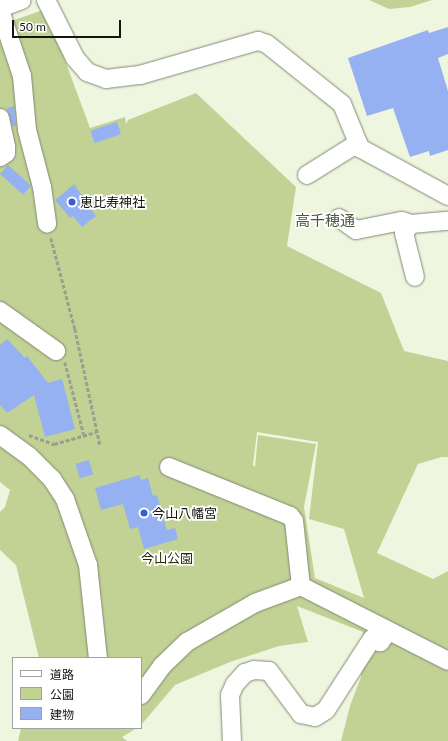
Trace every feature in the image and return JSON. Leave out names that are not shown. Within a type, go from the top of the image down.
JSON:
[{"type":"street","points":[[22,0],[0,9],[13,57],[27,130],[42,186],[48,224]]},
{"type":"street","points":[[46,0],[75,58],[87,72],[106,79],[140,75],[258,41],[267,44],[342,104],[360,148],[448,196]]},
{"type":"street","points":[[0,118],[6,147],[6,153],[0,157]]},
{"type":"street","points":[[307,175],[358,143]]},
{"type":"street","points":[[339,218],[356,230],[402,221],[411,224],[448,221]]},
{"type":"street","points":[[411,224],[404,232],[415,277]]},
{"type":"street","points":[[0,311],[56,351]]},
{"type":"street","points":[[0,435],[29,456],[52,479],[65,499],[88,565],[98,657]]},
{"type":"street","points":[[168,467],[290,516],[294,521],[301,586]]},
{"type":"street","points":[[301,586],[378,632],[447,662]]},
{"type":"street","points":[[142,694],[162,666],[187,642],[255,603],[301,586]]},
{"type":"street","points":[[232,741],[230,695],[235,684],[245,673],[254,670],[269,672],[301,714],[315,717],[326,710],[378,632]]},
{"type":"path","points":[[48,224],[75,329],[100,445]]},
{"type":"path","points":[[56,351],[67,366],[84,435]]},
{"type":"path","points":[[54,444],[96,432]]},
{"type":"green space","points":[[369,0],[432,0],[410,7],[389,9]]},
{"type":"green space","name":"今山公園","points":[[46,9],[90,128],[125,117],[126,124],[128,120],[196,93],[296,187],[287,246],[381,293],[404,351],[448,361],[448,457],[442,457],[418,464],[377,553],[433,579],[448,571],[448,741],[341,741],[350,706],[361,677],[363,632],[297,606],[308,642],[279,646],[230,662],[175,685],[142,724],[142,657],[39,657],[16,565],[0,550],[0,512],[5,507],[10,490],[0,482],[0,25]],"holes":[[[257,432],[318,442],[309,519],[344,529],[364,598],[315,578],[304,507],[316,444],[258,435],[255,467],[253,465]]]},
{"type":"green space","points":[[21,729],[135,729],[122,737],[127,741],[18,741]]},
{"type":"building","points":[[448,27],[448,54],[438,58],[448,91],[448,150],[430,156],[429,151],[410,157],[393,108],[367,116],[348,58],[428,30],[429,33]]},
{"type":"building","points":[[14,106],[16,126],[12,126],[7,108]]},
{"type":"building","points":[[117,122],[121,134],[94,143],[90,131]]},
{"type":"building","points":[[8,165],[31,186],[23,195],[0,174]]},
{"type":"building","name":"恵比寿神社","points":[[74,184],[96,216],[82,227],[73,216],[70,218],[55,200]]},
{"type":"building","points":[[7,339],[25,358],[27,356],[48,383],[62,379],[75,429],[45,437],[34,395],[7,413],[0,405],[0,345]]},
{"type":"building","points":[[89,460],[93,474],[80,478],[76,464]]},
{"type":"building","name":"今山八幡宮","points":[[140,475],[141,480],[148,478],[153,496],[157,495],[167,530],[175,528],[178,539],[144,549],[138,527],[130,529],[123,504],[101,510],[95,488]]},
{"type":"place","name":"恵比寿神社","points":[[72,202]]},
{"type":"place","name":"今山八幡宮","points":[[144,513]]},
{"type":"district","name":"高千穂通","points":[[325,221]]}]
